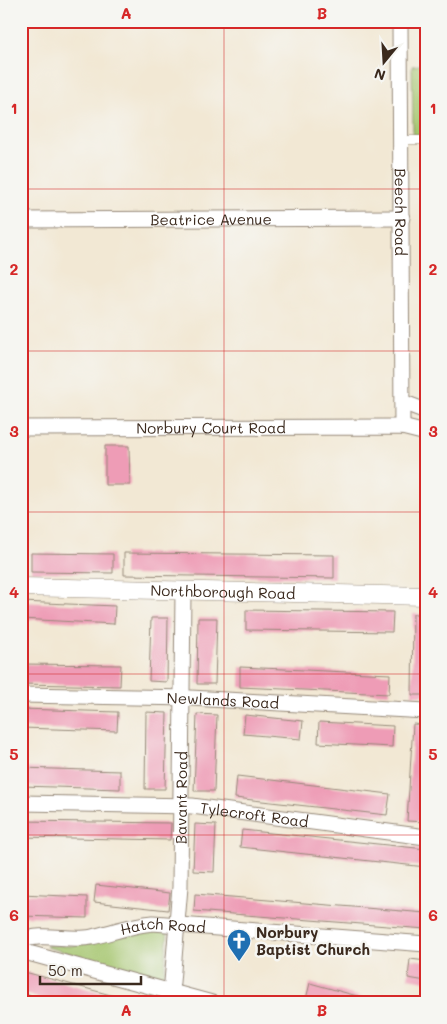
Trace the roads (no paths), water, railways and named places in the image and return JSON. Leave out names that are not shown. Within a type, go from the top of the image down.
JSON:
[{"type":"street","name":"Beech Road","points":[[400,21],[402,402]]},
{"type":"street","name":"Beatrice Avenue","points":[[21,220],[402,218]]},
{"type":"street","points":[[402,426],[402,402],[426,411]]},
{"type":"street","name":"Norbury Court Road","points":[[21,428],[402,426],[426,432]]},
{"type":"street","name":"Northborough Road","points":[[21,587],[426,596]]},
{"type":"street","name":"Bavant Road","points":[[169,997],[178,924],[183,698],[183,591]]},
{"type":"street","name":"Newlands Road","points":[[21,695],[183,698],[426,711]]},
{"type":"street","name":"Tylecroft Road","points":[[21,803],[181,805],[426,837]]},
{"type":"street","name":"Hatch Road","points":[[21,941],[33,938],[85,938],[138,925],[178,924],[426,944]]},
{"type":"street","points":[[21,951],[169,997],[212,1003]]},
{"type":"lane","points":[[401,140],[426,140]]},
{"type":"place","name":"Norbury Baptist Church","points":[[239,962]]}]
